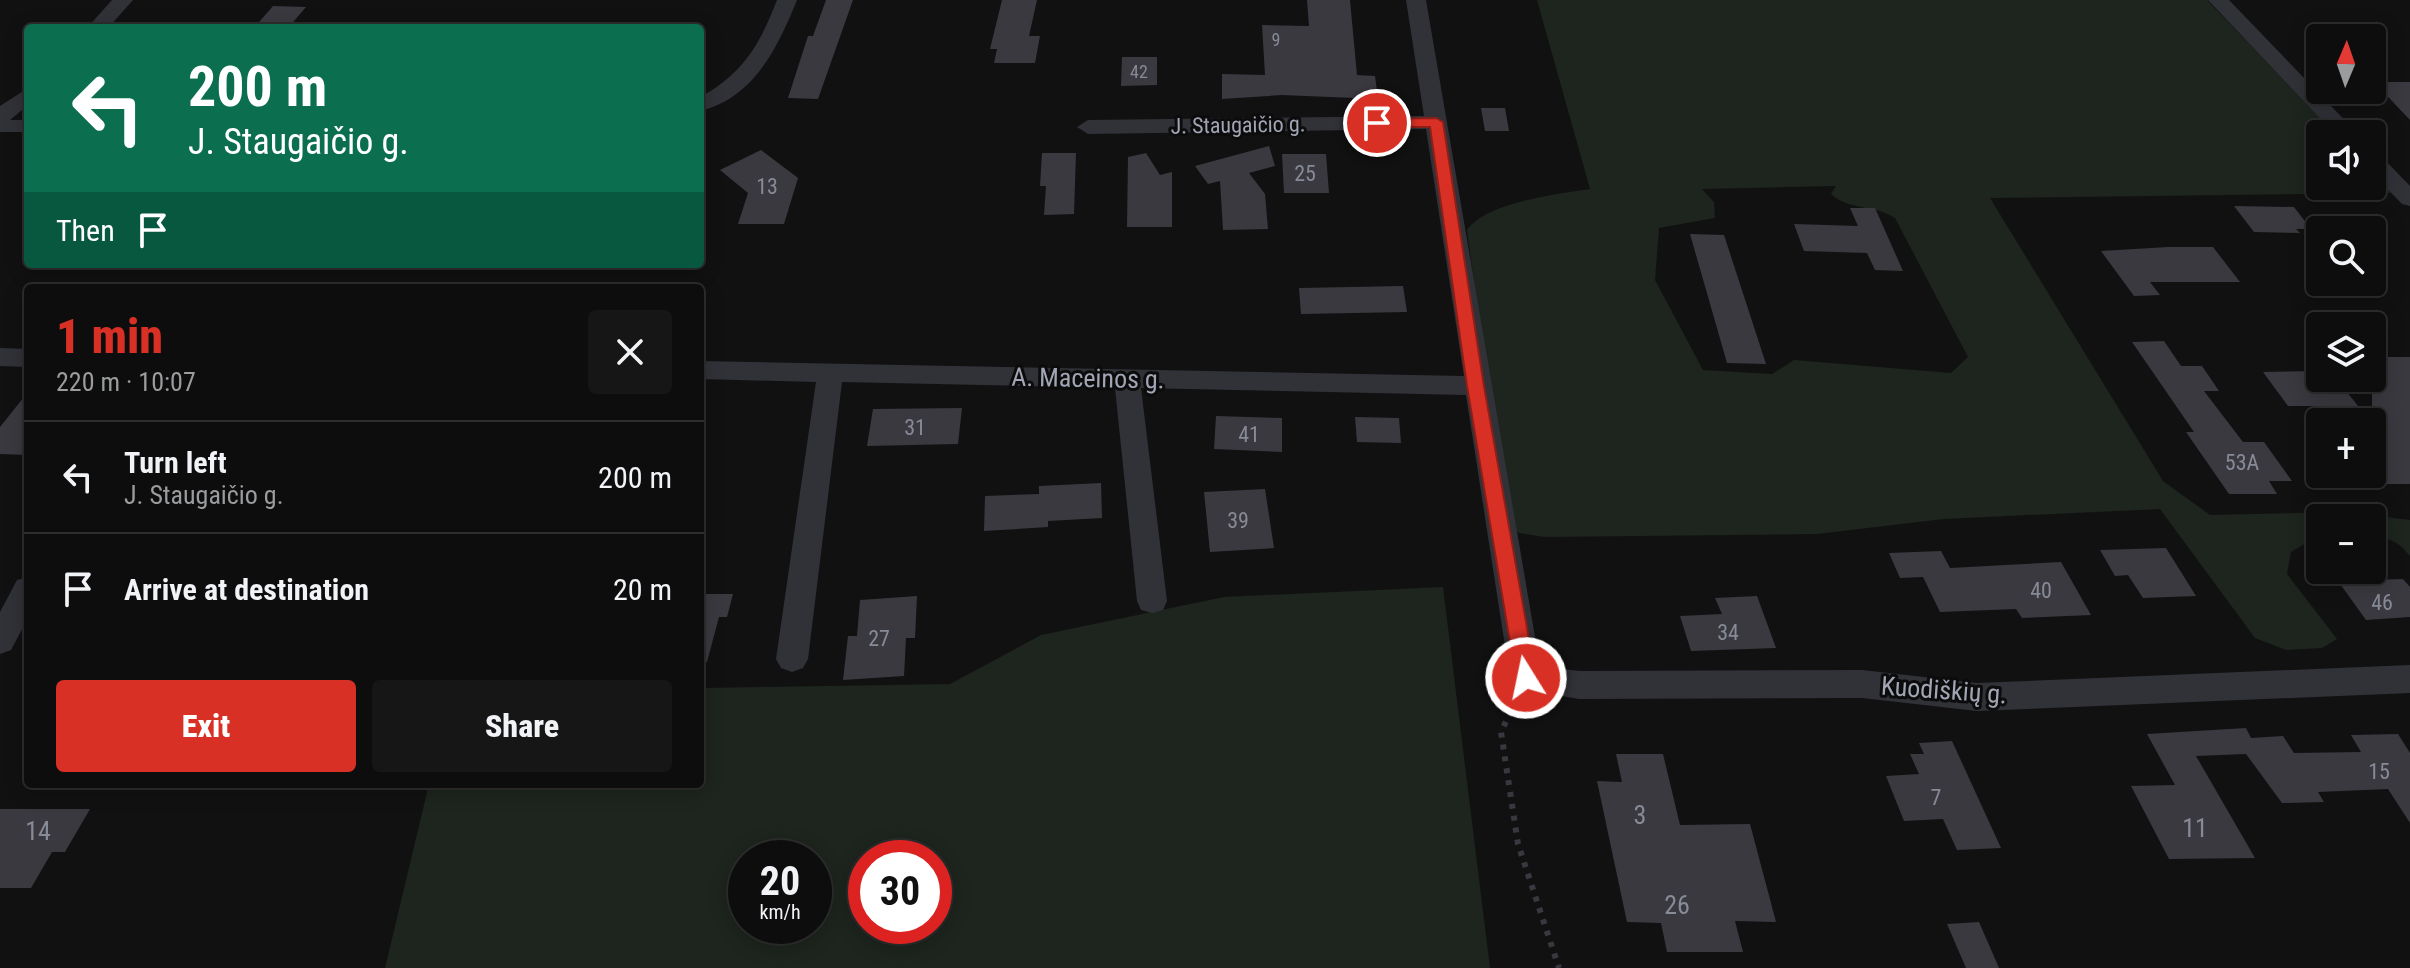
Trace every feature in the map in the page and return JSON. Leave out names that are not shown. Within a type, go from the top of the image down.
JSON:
[{"type":"street","points":[[101,24],[123,0]]},
{"type":"street","points":[[704,103],[748,78],[770,44],[787,0]]},
{"type":"street","points":[[1416,0],[1475,386],[1526,678]]},
{"type":"street","points":[[2218,0],[2334,120]]},
{"type":"street","points":[[0,117],[24,97]]},
{"type":"street","name":"J. Staugaičio g.","points":[[1088,127],[1436,122]]},
{"type":"street","points":[[0,126],[24,126]]},
{"type":"street","points":[[2386,174],[2410,199]]},
{"type":"street","points":[[0,357],[24,358]]},
{"type":"street","name":"A. Maceinos g.","points":[[704,370],[1475,386]]},
{"type":"street","points":[[792,659],[830,373]]},
{"type":"street","points":[[1127,379],[1152,601]]},
{"type":"street","points":[[0,641],[24,596]]},
{"type":"street","name":"Kuodiškių g.","points":[[1526,678],[1579,685],[1862,684],[1977,697],[2410,679]]},
{"type":"path","points":[[1526,678],[1501,732],[1518,844],[1540,901],[1559,968]]},
{"type":"shaded area","points":[[1537,0],[2207,0],[2323,120],[2306,120],[2306,194],[1990,198],[2163,481],[2210,515],[2306,513],[2306,543],[2291,552],[2287,574],[2337,639],[2322,648],[2286,650],[2255,638],[2160,509],[1944,519],[1817,534],[1544,537],[1519,533],[1507,523],[1467,230],[1490,212],[1542,197],[1590,189]],"holes":[[[1836,186],[1831,194],[1895,218],[1968,357],[1951,373],[1794,360],[1772,374],[1703,370],[1655,280],[1659,228],[1715,218],[1714,202],[1702,189]]]},
{"type":"shaded area","points":[[2386,517],[2410,520],[2410,556],[2394,541],[2386,539]]},
{"type":"shaded area","points":[[1443,587],[1490,968],[385,968],[428,788],[704,788],[704,688],[950,684],[1041,635],[1224,597]]},
{"type":"building","points":[[826,0],[853,0],[818,99],[788,98],[808,36],[813,36]]},
{"type":"building","points":[[1002,0],[1037,0],[1029,36],[1040,36],[1035,63],[994,63],[997,49],[990,49]]},
{"type":"building","points":[[1307,0],[1350,0],[1357,75],[1375,76],[1378,99],[1282,95],[1222,99],[1222,74],[1265,75],[1262,25],[1309,26]]},
{"type":"building","points":[[273,6],[306,7],[291,24],[257,24]]},
{"type":"building","points":[[1122,57],[1157,57],[1157,85],[1121,86]]},
{"type":"building","points":[[2386,82],[2410,82],[2410,120],[2386,95]]},
{"type":"building","points":[[1481,108],[1505,108],[1509,131],[1485,131]]},
{"type":"building","points":[[1269,146],[1275,166],[1249,173],[1265,194],[1268,229],[1223,230],[1220,181],[1208,184],[1195,166]]},
{"type":"building","points":[[761,150],[798,178],[784,224],[738,224],[748,193],[720,170]]},
{"type":"building","points":[[1042,153],[1076,153],[1074,214],[1044,215],[1046,186],[1040,186]]},
{"type":"building","points":[[1146,153],[1160,175],[1172,172],[1172,227],[1127,227],[1128,157]]},
{"type":"building","points":[[1282,154],[1326,154],[1329,193],[1284,193]]},
{"type":"building","points":[[2234,206],[2294,207],[2306,223],[2306,229],[2296,229],[2300,233],[2254,232]]},
{"type":"building","points":[[1850,208],[1875,208],[1903,271],[1875,270],[1867,253],[1804,251],[1794,224],[1858,226]]},
{"type":"building","points":[[1690,234],[1724,235],[1766,364],[1727,363]]},
{"type":"building","points":[[2213,247],[2240,282],[2150,282],[2160,295],[2134,296],[2101,251]]},
{"type":"building","points":[[1403,286],[1407,312],[1301,314],[1299,288]]},
{"type":"building","points":[[2164,341],[2181,366],[2202,366],[2219,391],[2204,391],[2243,442],[2264,442],[2292,481],[2269,481],[2277,494],[2229,494],[2186,432],[2194,432],[2132,342]]},
{"type":"building","points":[[2386,357],[2410,357],[2410,484],[2386,484],[2386,408],[2372,408],[2372,392],[2386,392]]},
{"type":"building","points":[[2306,371],[2306,392],[2347,392],[2358,406],[2288,406],[2263,372]]},
{"type":"building","points":[[24,397],[24,455],[0,454],[0,427]]},
{"type":"building","points":[[962,408],[958,444],[867,446],[873,409]]},
{"type":"building","points":[[1216,416],[1282,418],[1282,452],[1214,449]]},
{"type":"building","points":[[1355,417],[1399,418],[1401,443],[1357,442]]},
{"type":"building","points":[[1101,483],[1102,518],[1048,521],[1048,527],[984,531],[985,496],[1039,494],[1039,486]]},
{"type":"building","points":[[1265,489],[1274,548],[1210,552],[1204,492]]},
{"type":"building","points":[[2166,548],[2196,596],[2143,598],[2128,575],[2115,576],[2100,550]]},
{"type":"building","points":[[1941,551],[1950,568],[2061,562],[2091,615],[2022,618],[2016,609],[1940,612],[1923,577],[1900,578],[1889,553]]},
{"type":"building","points":[[2403,579],[2410,587],[2410,617],[2366,620],[2340,584],[2386,584],[2386,580]]},
{"type":"building","points":[[704,594],[733,594],[727,617],[719,617],[707,662],[704,662]]},
{"type":"building","points":[[917,596],[915,638],[906,638],[904,676],[843,680],[848,636],[857,636],[860,600]]},
{"type":"building","points":[[1757,596],[1776,648],[1691,651],[1680,616],[1722,614],[1715,598]]},
{"type":"building","points":[[2246,728],[2251,738],[2283,736],[2294,753],[2361,752],[2351,735],[2398,734],[2410,753],[2410,823],[2388,789],[2318,792],[2324,802],[2282,803],[2246,754],[2196,756],[2255,858],[2169,859],[2131,786],[2175,785],[2147,734]]},
{"type":"building","points":[[1952,741],[2001,848],[1957,850],[1943,819],[1904,821],[1886,776],[1919,774],[1910,754],[1924,754],[1919,743]]},
{"type":"building","points":[[1616,754],[1663,754],[1680,825],[1750,824],[1776,922],[1735,921],[1743,952],[1667,952],[1661,923],[1627,922],[1597,781],[1622,782]]},
{"type":"building","points":[[0,809],[90,809],[65,852],[52,852],[31,888],[0,888]]},
{"type":"building","points":[[1979,922],[1999,968],[1966,968],[1947,924]]},
{"type":"route","points":[[1377,123],[1436,122],[1452,208],[1475,386],[1526,678]]}]
